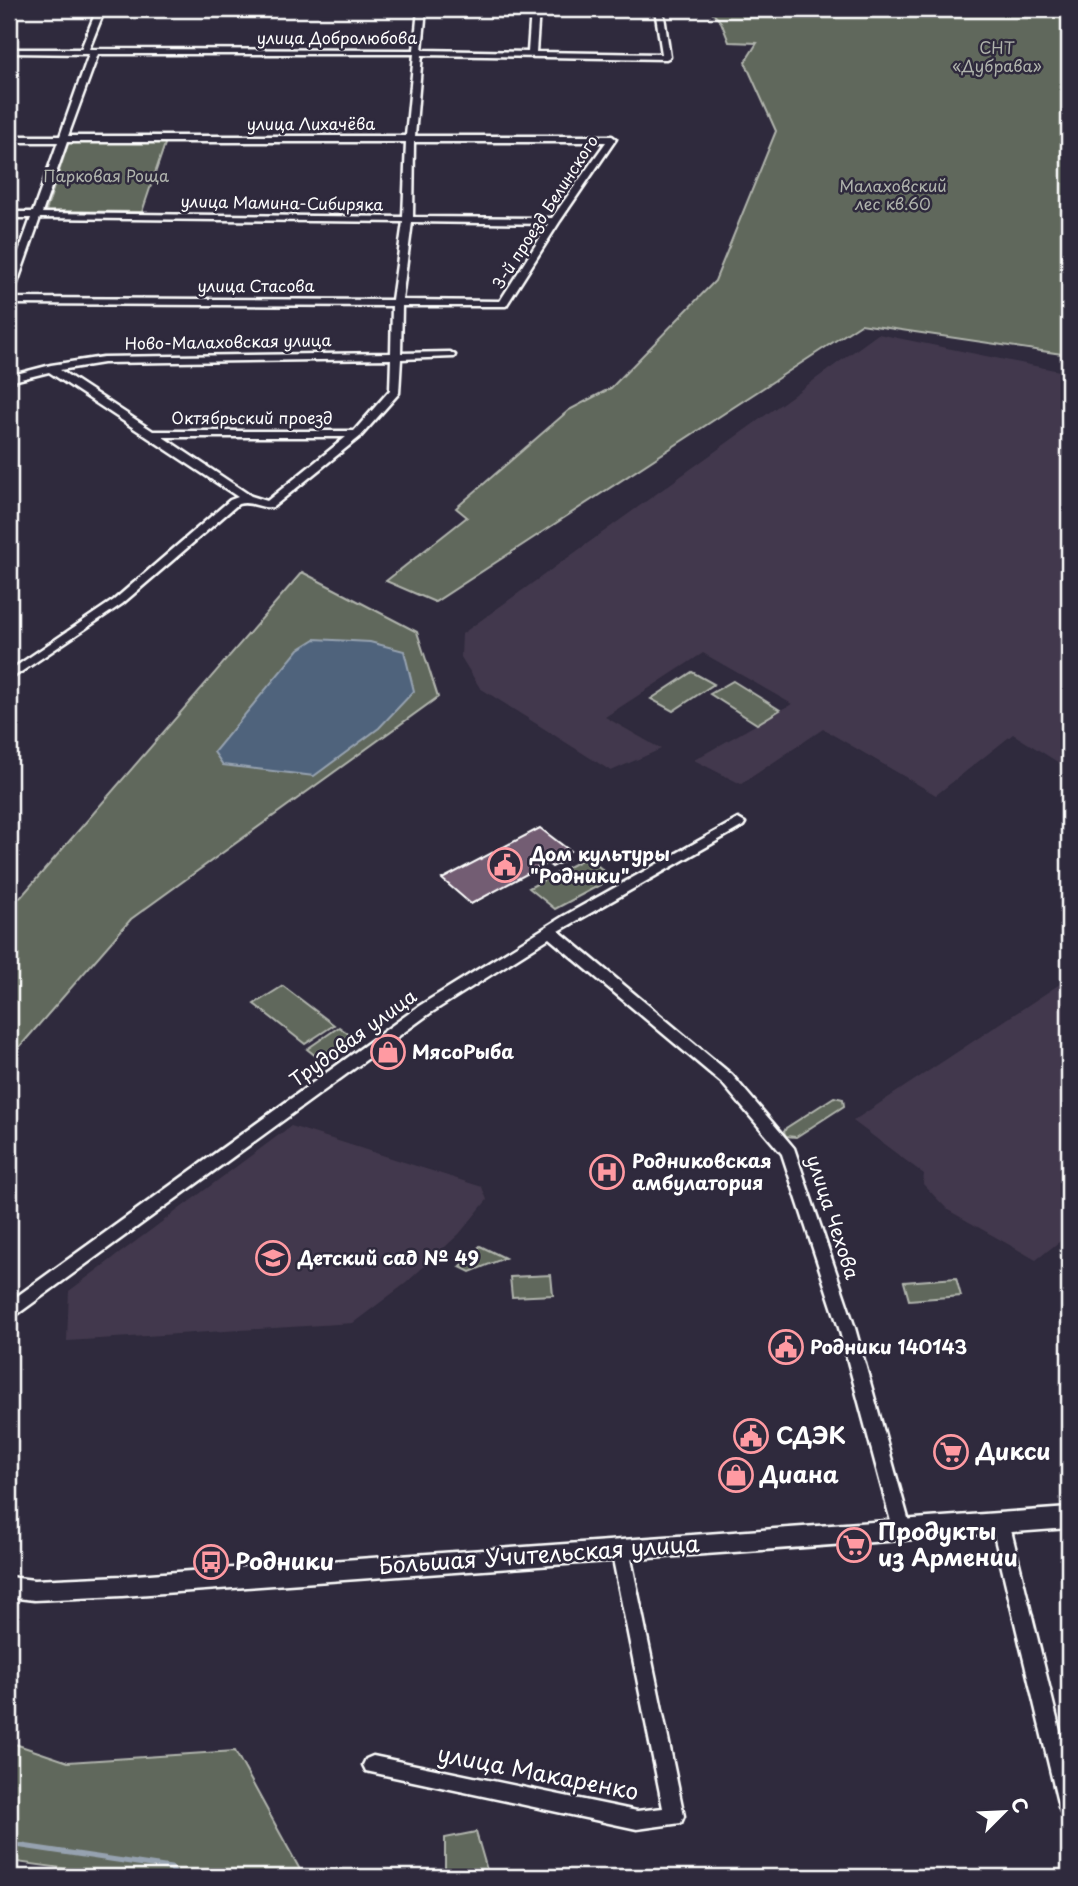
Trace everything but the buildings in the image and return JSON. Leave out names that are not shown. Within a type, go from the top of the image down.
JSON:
[{"type":"main road","name":"Большая Учительская улица","points":[[9,1587],[34,1590],[122,1586],[1069,1518]]},
{"type":"street","points":[[9,292],[62,139],[101,9]]},
{"type":"street","points":[[9,676],[118,602],[234,502],[247,498],[269,505],[357,434],[395,391],[397,303],[408,220],[410,138],[422,9]]},
{"type":"street","points":[[532,54],[535,9]]},
{"type":"street","name":"улица Добролюбова","points":[[9,51],[418,52],[666,57],[659,9]]},
{"type":"street","name":"улица Лихачёва","points":[[9,139],[612,139]]},
{"type":"street","name":"3-й проезд Белинского","points":[[503,304],[555,221],[612,139]]},
{"type":"street","name":"улица Мамина-Сибиряка","points":[[9,215],[555,221]]},
{"type":"street","name":"улица Стасова","points":[[9,301],[503,304]]},
{"type":"street","name":"Ново-Малаховская улица","points":[[9,379],[51,368],[103,360],[450,355]]},
{"type":"street","name":"Октябрьский проезд","points":[[51,368],[247,498]]},
{"type":"street","name":"Октябрьский проезд","points":[[148,434],[357,434]]},
{"type":"street","name":"Трудовая улица","points":[[9,1311],[424,1010],[550,931],[738,823]]},
{"type":"street","name":"улица Чехова","points":[[550,931],[727,1079],[789,1153],[847,1328],[902,1529]]},
{"type":"street","points":[[1000,1522],[1069,1807]]},
{"type":"street","name":"улица Макаренко","points":[[373,1765],[637,1820],[674,1816],[620,1549]]},
{"type":"shaded area","points":[[878,334],[1069,373],[1069,769],[1013,734],[936,795],[823,729],[741,784],[694,760],[792,704],[703,653],[605,717],[661,749],[611,771],[480,688],[461,657],[462,634]]},
{"type":"shaded area","points":[[1069,978],[1069,1234],[1036,1260],[948,1210],[923,1184],[924,1174],[853,1121]]},
{"type":"shaded area","name":"Детский сад № 49","points":[[291,1126],[482,1187],[487,1200],[459,1234],[406,1283],[353,1323],[67,1341],[69,1291]]},
{"type":"green space","name":"Малаховский лес кв.60","points":[[709,9],[1069,9],[1069,355],[861,324],[435,602],[386,581],[467,517],[456,508],[569,410],[611,388],[715,281],[776,131],[745,62],[757,43],[729,42],[721,22]]},
{"type":"green space","name":"Парковая Роща","points":[[69,141],[166,141],[142,212],[46,211]]},
{"type":"green space","points":[[302,572],[417,632],[438,697],[131,919],[9,1059],[9,904],[21,897]]},
{"type":"green space","points":[[692,672],[714,684],[673,711],[651,699]]},
{"type":"green space","points":[[733,681],[780,710],[757,724],[710,694]]},
{"type":"green space","points":[[587,857],[613,878],[555,909],[529,888]]},
{"type":"green space","points":[[283,986],[334,1025],[305,1044],[254,1004]]},
{"type":"green space","points":[[339,1027],[354,1038],[322,1061],[307,1049]]},
{"type":"green space","points":[[834,1097],[843,1099],[844,1106],[796,1137],[786,1136],[786,1128]]},
{"type":"green space","points":[[480,1246],[505,1258],[470,1272],[460,1267]]},
{"type":"green space","points":[[551,1275],[553,1295],[512,1297],[510,1277]]},
{"type":"green space","points":[[956,1278],[961,1296],[909,1300],[904,1282]]},
{"type":"green space","points":[[9,1742],[68,1762],[235,1751],[304,1877],[128,1877],[9,1861]]},
{"type":"green space","points":[[476,1832],[489,1877],[445,1877],[445,1838]]},
{"type":"water","points":[[315,639],[370,642],[404,651],[414,691],[379,728],[314,776],[223,765],[214,752],[299,649]]},
{"type":"waterway","points":[[9,1844],[171,1868],[177,1877]]},
{"type":"place","name":"Дом культуры \"Родники\"","points":[[505,865]]},
{"type":"place","name":"МясоРыба","points":[[388,1052]]},
{"type":"place","name":"Родниковская амбулатория","points":[[607,1172]]},
{"type":"place","name":"Детский сад № 49","points":[[273,1258]]},
{"type":"place","name":"Родники 140143","points":[[786,1347]]},
{"type":"place","name":"СДЭК","points":[[751,1436]]},
{"type":"place","name":"Дикси","points":[[951,1452]]},
{"type":"place","name":"Диана","points":[[736,1475]]},
{"type":"place","name":"Продукты из Армении","points":[[854,1545]]},
{"type":"place","name":"Родники","points":[[211,1562]]},
{"type":"park label","name":"СНТ «Дубрава»","points":[[997,57]]}]
